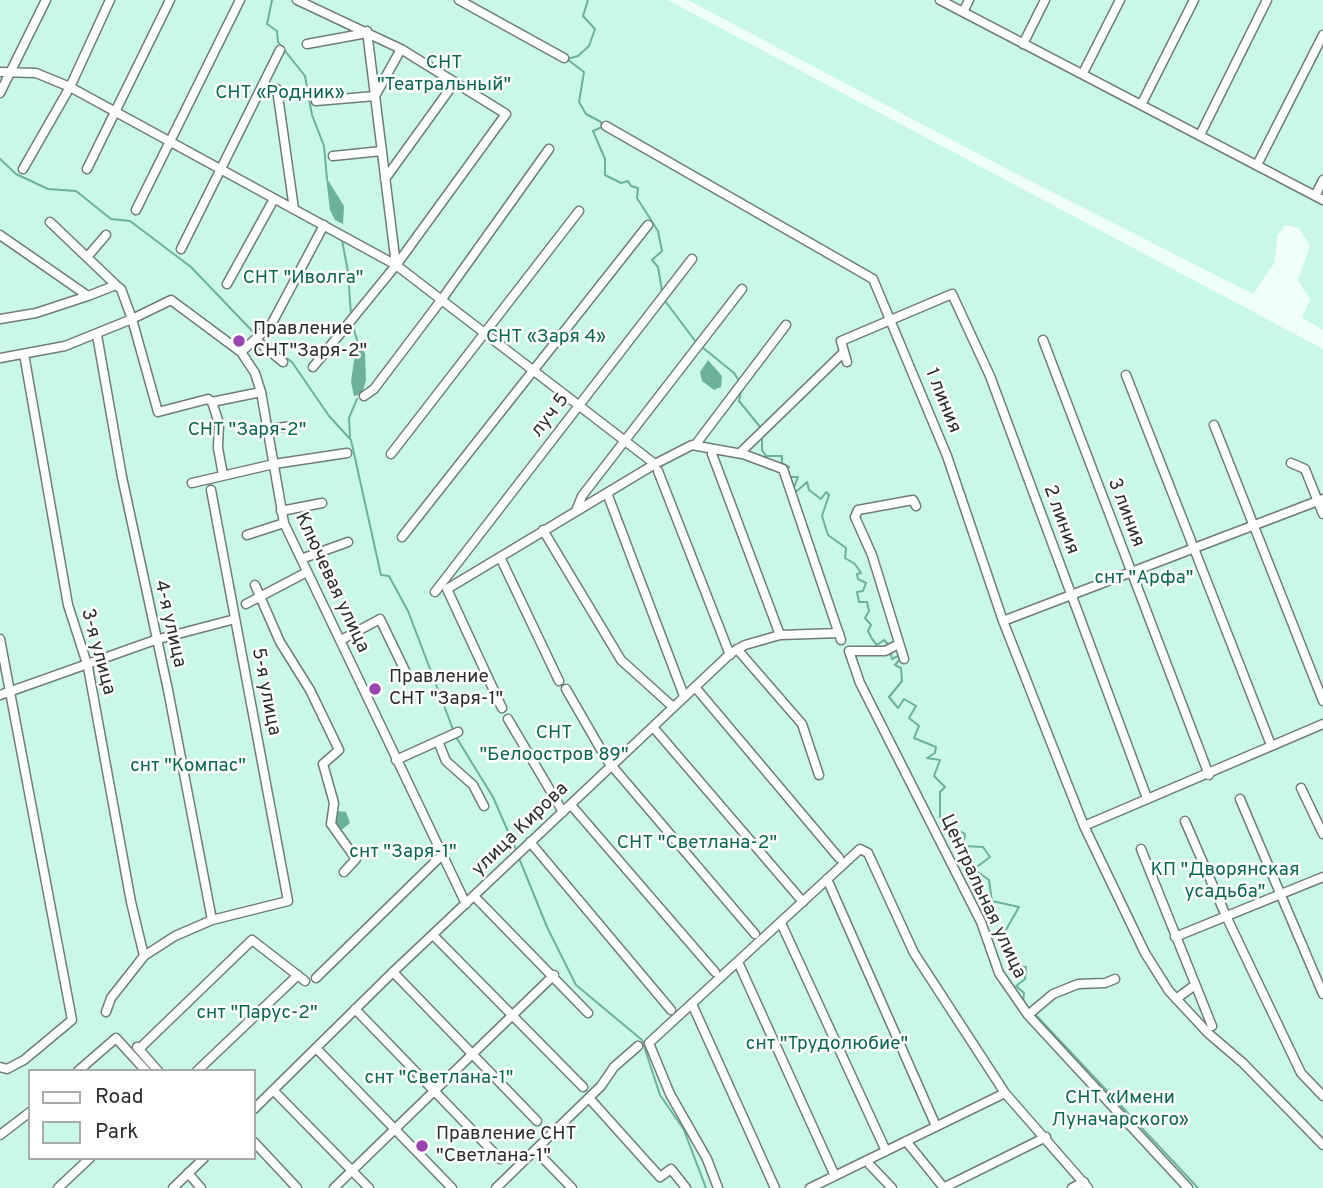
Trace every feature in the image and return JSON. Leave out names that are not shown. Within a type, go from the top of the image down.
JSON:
[{"type":"street","points":[[0,93],[46,0]]},
{"type":"street","points":[[23,169],[70,87],[110,0]]},
{"type":"street","points":[[88,169],[170,0]]},
{"type":"street","points":[[136,210],[240,0]]},
{"type":"street","points":[[298,0],[308,2],[401,49],[506,114],[396,265],[313,367]]},
{"type":"street","points":[[459,0],[564,58]]},
{"type":"street","points":[[940,0],[1319,198],[1323,180]]},
{"type":"street","points":[[963,12],[969,0]]},
{"type":"street","points":[[1023,44],[1045,0]]},
{"type":"street","points":[[1083,73],[1120,0]]},
{"type":"street","points":[[1141,105],[1195,0]]},
{"type":"street","points":[[1200,135],[1267,0]]},
{"type":"street","points":[[307,44],[367,32]]},
{"type":"street","points":[[367,32],[396,265]]},
{"type":"street","points":[[1256,165],[1323,34]]},
{"type":"street","points":[[375,96],[401,49]]},
{"type":"street","points":[[181,249],[279,50]]},
{"type":"street","points":[[0,72],[36,73],[70,87],[396,265],[580,404],[657,467],[730,655]]},
{"type":"street","points":[[385,179],[455,82]]},
{"type":"street","points":[[276,89],[294,209]]},
{"type":"street","points":[[316,101],[375,96]]},
{"type":"street","name":"1 линия","points":[[606,126],[873,278],[892,318],[947,456],[1003,621],[1084,826],[1145,953],[1177,999],[1323,1145]]},
{"type":"street","points":[[364,396],[374,389],[442,299],[550,149]]},
{"type":"street","points":[[333,156],[382,151]]},
{"type":"street","points":[[227,284],[274,199]]},
{"type":"street","points":[[391,454],[488,333],[579,211]]},
{"type":"street","points":[[50,222],[121,289],[158,412],[208,399],[212,402],[261,391]]},
{"type":"street","points":[[241,352],[274,320],[324,225]]},
{"type":"street","points":[[402,537],[648,225]]},
{"type":"street","points":[[0,235],[88,296]]},
{"type":"street","points":[[88,256],[106,235]]},
{"type":"street","name":"луч 5","points":[[435,592],[692,259]]},
{"type":"street","points":[[0,319],[36,313],[116,285]]},
{"type":"street","points":[[576,511],[582,496],[742,289]]},
{"type":"street","name":"2 линия","points":[[892,318],[952,294],[990,376],[1147,798]]},
{"type":"street","name":"Ключевая улица","points":[[132,319],[171,300],[241,352],[255,373],[261,391],[284,523],[466,904]]},
{"type":"street","points":[[847,362],[841,341],[892,318]]},
{"type":"street","points":[[0,358],[97,335],[132,319]]},
{"type":"street","points":[[502,708],[447,589],[543,530],[696,444],[786,325]]},
{"type":"street","name":"4-я улица","points":[[97,335],[212,920]]},
{"type":"street","points":[[258,338],[283,362]]},
{"type":"street","name":"3 линия","points":[[1043,340],[1209,775]]},
{"type":"street","points":[[696,444],[742,454],[844,352]]},
{"type":"street","name":"3-я улица","points":[[24,354],[68,605],[88,666],[131,902],[144,956]]},
{"type":"street","points":[[1126,375],[1192,550],[1234,647],[1271,745]]},
{"type":"street","points":[[212,402],[219,423],[218,448],[223,475]]},
{"type":"street","points":[[1214,425],[1256,525],[1323,701]]},
{"type":"street","points":[[268,429],[293,426]]},
{"type":"street","points":[[192,483],[274,464],[347,453]]},
{"type":"street","points":[[712,454],[780,635]]},
{"type":"street","name":"улица Кирова","points":[[256,1107],[393,972],[737,649],[780,635],[840,637],[783,469],[742,454]]},
{"type":"street","points":[[1291,463],[1306,469],[1320,500],[1323,514]]},
{"type":"street","name":"5-я улица","points":[[211,489],[288,901],[212,920]]},
{"type":"street","points":[[607,493],[684,696]]},
{"type":"street","points":[[904,659],[872,555],[855,517],[858,510],[913,500],[916,506]]},
{"type":"street","points":[[1003,621],[1320,500]]},
{"type":"street","points":[[281,511],[322,503]]},
{"type":"street","points":[[247,535],[284,523]]},
{"type":"street","points":[[543,530],[616,651],[673,708]]},
{"type":"street","points":[[301,559],[348,542]]},
{"type":"street","points":[[500,557],[559,681]]},
{"type":"street","points":[[246,604],[258,595],[307,572]]},
{"type":"street","points":[[256,585],[258,595],[340,750],[323,764],[334,803],[331,824],[356,859],[344,872]]},
{"type":"street","points":[[5,694],[156,640],[235,619]]},
{"type":"street","points":[[341,640],[380,619],[408,677]]},
{"type":"street","points":[[0,639],[5,694],[72,1020],[24,1060],[7,1069],[0,1067]]},
{"type":"street","name":"Центральная улица","points":[[899,644],[885,651],[849,651],[860,683],[981,922],[999,972],[1028,1016],[1188,1188]]},
{"type":"street","points":[[737,649],[802,724],[819,775]]},
{"type":"street","points":[[695,687],[839,858]]},
{"type":"street","points":[[566,689],[612,766],[755,934]]},
{"type":"street","points":[[508,719],[567,808],[715,972]]},
{"type":"street","points":[[1084,826],[1147,798],[1209,775],[1323,724]]},
{"type":"street","points":[[653,727],[801,899]]},
{"type":"street","points":[[396,760],[455,734]]},
{"type":"street","points":[[438,741],[446,761],[473,785],[484,806]]},
{"type":"street","points":[[1301,788],[1323,834]]},
{"type":"street","points":[[1240,799],[1323,994]]},
{"type":"street","points":[[1185,821],[1226,916],[1301,1073],[1319,1086],[1323,1096]]},
{"type":"street","points":[[530,842],[671,1010]]},
{"type":"street","points":[[718,1188],[707,1158],[670,1094],[649,1043],[781,923],[801,899],[860,849],[864,850],[914,953],[1005,1093],[1086,1185],[1072,1188]]},
{"type":"street","points":[[1141,849],[1212,1026]]},
{"type":"street","points":[[316,978],[441,856]]},
{"type":"street","points":[[1175,937],[1323,877]]},
{"type":"street","points":[[827,879],[936,1126]]},
{"type":"street","points":[[475,897],[588,1013]]},
{"type":"street","points":[[106,1012],[111,998],[144,956],[175,936],[212,920]]},
{"type":"street","points":[[781,923],[886,1151]]},
{"type":"street","points":[[433,935],[583,1087]]},
{"type":"street","points":[[156,1069],[138,1048],[251,940],[302,978],[199,1069]]},
{"type":"street","points":[[738,962],[835,1176]]},
{"type":"street","points":[[393,972],[537,1121]]},
{"type":"street","points":[[334,1188],[553,976]]},
{"type":"street","points":[[1028,1016],[1053,994],[1078,984],[1105,984],[1115,979]]},
{"type":"street","points":[[1177,999],[1195,985]]},
{"type":"street","points":[[692,1004],[775,1188]]},
{"type":"street","points":[[355,1009],[500,1159]]},
{"type":"street","points":[[80,1069],[116,1038],[144,1069]]},
{"type":"street","points":[[496,1188],[589,1098],[614,1067],[638,1046]]},
{"type":"street","points":[[316,1048],[452,1188]]},
{"type":"street","points":[[273,1090],[369,1188]]},
{"type":"street","points":[[810,1188],[868,1163],[886,1151],[1005,1093]]},
{"type":"street","points":[[589,1098],[660,1177],[670,1169],[686,1188]]},
{"type":"street","points":[[0,1135],[28,1114]]},
{"type":"street","points":[[906,1141],[943,1188],[1046,1137]]},
{"type":"street","points":[[256,1144],[297,1188]]},
{"type":"street","points":[[536,1151],[572,1188]]},
{"type":"street","points":[[58,1188],[88,1160]]},
{"type":"street","points":[[173,1188],[202,1160]]},
{"type":"street","points":[[868,1163],[892,1188]]},
{"type":"street","points":[[188,1173],[201,1188]]},
{"type":"green space","points":[[0,0],[668,0],[1323,349],[1323,1188],[0,1188]]},
{"type":"green space","points":[[688,0],[1323,0],[1323,330],[1302,318],[1310,299],[1298,280],[1310,246],[1299,228],[1285,225],[1277,236],[1275,262],[1253,294],[1001,166]]},
{"type":"shaded area","points":[[326,177],[344,206],[343,224],[335,220],[330,210]]},
{"type":"shaded area","points":[[357,339],[365,353],[366,380],[362,394],[354,396],[351,382]]},
{"type":"shaded area","points":[[708,360],[722,376],[721,387],[714,390],[702,381],[700,372]]},
{"type":"shaded area","points":[[337,811],[346,812],[350,823],[339,832],[335,825]]},
{"type":"waterway","points":[[272,0],[267,24],[277,31],[278,42],[305,76],[312,115],[324,146],[327,179]]},
{"type":"waterway","points":[[588,0],[583,16],[595,29],[589,46],[578,56],[567,59],[584,72],[579,102],[586,114],[601,122],[602,127],[593,131],[605,159],[605,175],[621,183],[628,181],[631,186],[638,188],[637,198],[658,231],[662,251],[652,260],[658,267],[662,291]]},
{"type":"waterway","points":[[0,159],[16,174],[48,189],[76,191],[111,219],[130,221],[191,267],[257,336]]},
{"type":"waterway","points":[[342,240],[348,272],[351,315]]},
{"type":"waterway","points":[[665,301],[696,342]]},
{"type":"waterway","points":[[353,326],[357,340]]},
{"type":"waterway","points":[[269,346],[292,362],[329,416],[351,440],[381,575],[389,576],[408,611],[454,732]]},
{"type":"waterway","points":[[702,347],[734,373],[739,381]]},
{"type":"waterway","points":[[741,391],[739,401],[761,428]]},
{"type":"waterway","points":[[350,438],[349,418],[357,399]]},
{"type":"waterway","points":[[762,436],[762,450],[766,456],[782,456],[782,463],[789,467],[788,469]]},
{"type":"waterway","points":[[789,477],[798,477],[793,490],[797,491],[807,482],[809,490],[821,499],[826,492],[829,495],[822,516],[828,535],[846,548],[845,558],[855,564],[861,573],[857,574],[858,579],[866,583],[863,591],[857,592],[859,602],[867,602],[869,611],[865,618],[871,625],[868,631],[872,639],[877,645],[884,640],[889,645]]},
{"type":"waterway","points":[[890,651],[892,659],[898,656],[900,659],[895,665],[901,668],[902,681],[889,697],[898,708],[904,699],[916,706],[909,718],[919,726],[914,738],[936,747],[935,753],[927,758],[940,760],[934,776],[945,787],[940,792],[940,819],[965,834],[963,846],[983,847],[990,857],[974,869],[989,880],[992,901],[1019,907],[1003,935],[1013,965],[1026,967],[1025,979],[1016,986],[1024,993],[1023,1002]]},
{"type":"waterway","points":[[456,737],[493,797],[517,852]]},
{"type":"waterway","points":[[519,858],[547,927],[576,985],[642,1040],[660,1095],[684,1130],[706,1188]]},
{"type":"waterway","points":[[1034,1013],[1198,1188]]},
{"type":"place","name":"Правление СНТ\"Заря-2\"","points":[[239,341]]},
{"type":"place","name":"Правление СНТ \"Заря-1\"","points":[[375,689]]},
{"type":"place","name":"Правление СНТ \"Светлана-1\"","points":[[422,1146]]},
{"type":"park label","name":"СНТ \"Театральный\"","points":[[444,75]]},
{"type":"park label","name":"СНТ «Родник»","points":[[280,94]]},
{"type":"park label","name":"СНТ \"Иволга\"","points":[[303,279]]},
{"type":"park label","name":"СНТ «Заря 4»","points":[[546,338]]},
{"type":"park label","name":"СНТ \"Заря-2\"","points":[[247,431]]},
{"type":"park label","name":"снт \"Арфа\"","points":[[1144,579]]},
{"type":"park label","name":"СНТ \"Белоостров 89\"","points":[[554,745]]},
{"type":"park label","name":"снт \"Компас\"","points":[[188,767]]},
{"type":"park label","name":"СНТ \"Светлана-2\"","points":[[697,844]]},
{"type":"park label","name":"снт \"Заря-1\"","points":[[403,853]]},
{"type":"park label","name":"КП \"Дворянская усадьба\"","points":[[1225,882]]},
{"type":"park label","name":"снт \"Парус-2\"","points":[[257,1014]]},
{"type":"park label","name":"снт \"Трудолюбие\"","points":[[827,1045]]},
{"type":"park label","name":"снт \"Светлана-1\"","points":[[439,1079]]},
{"type":"park label","name":"СНТ «Имени Луначарского»","points":[[1120,1110]]}]
